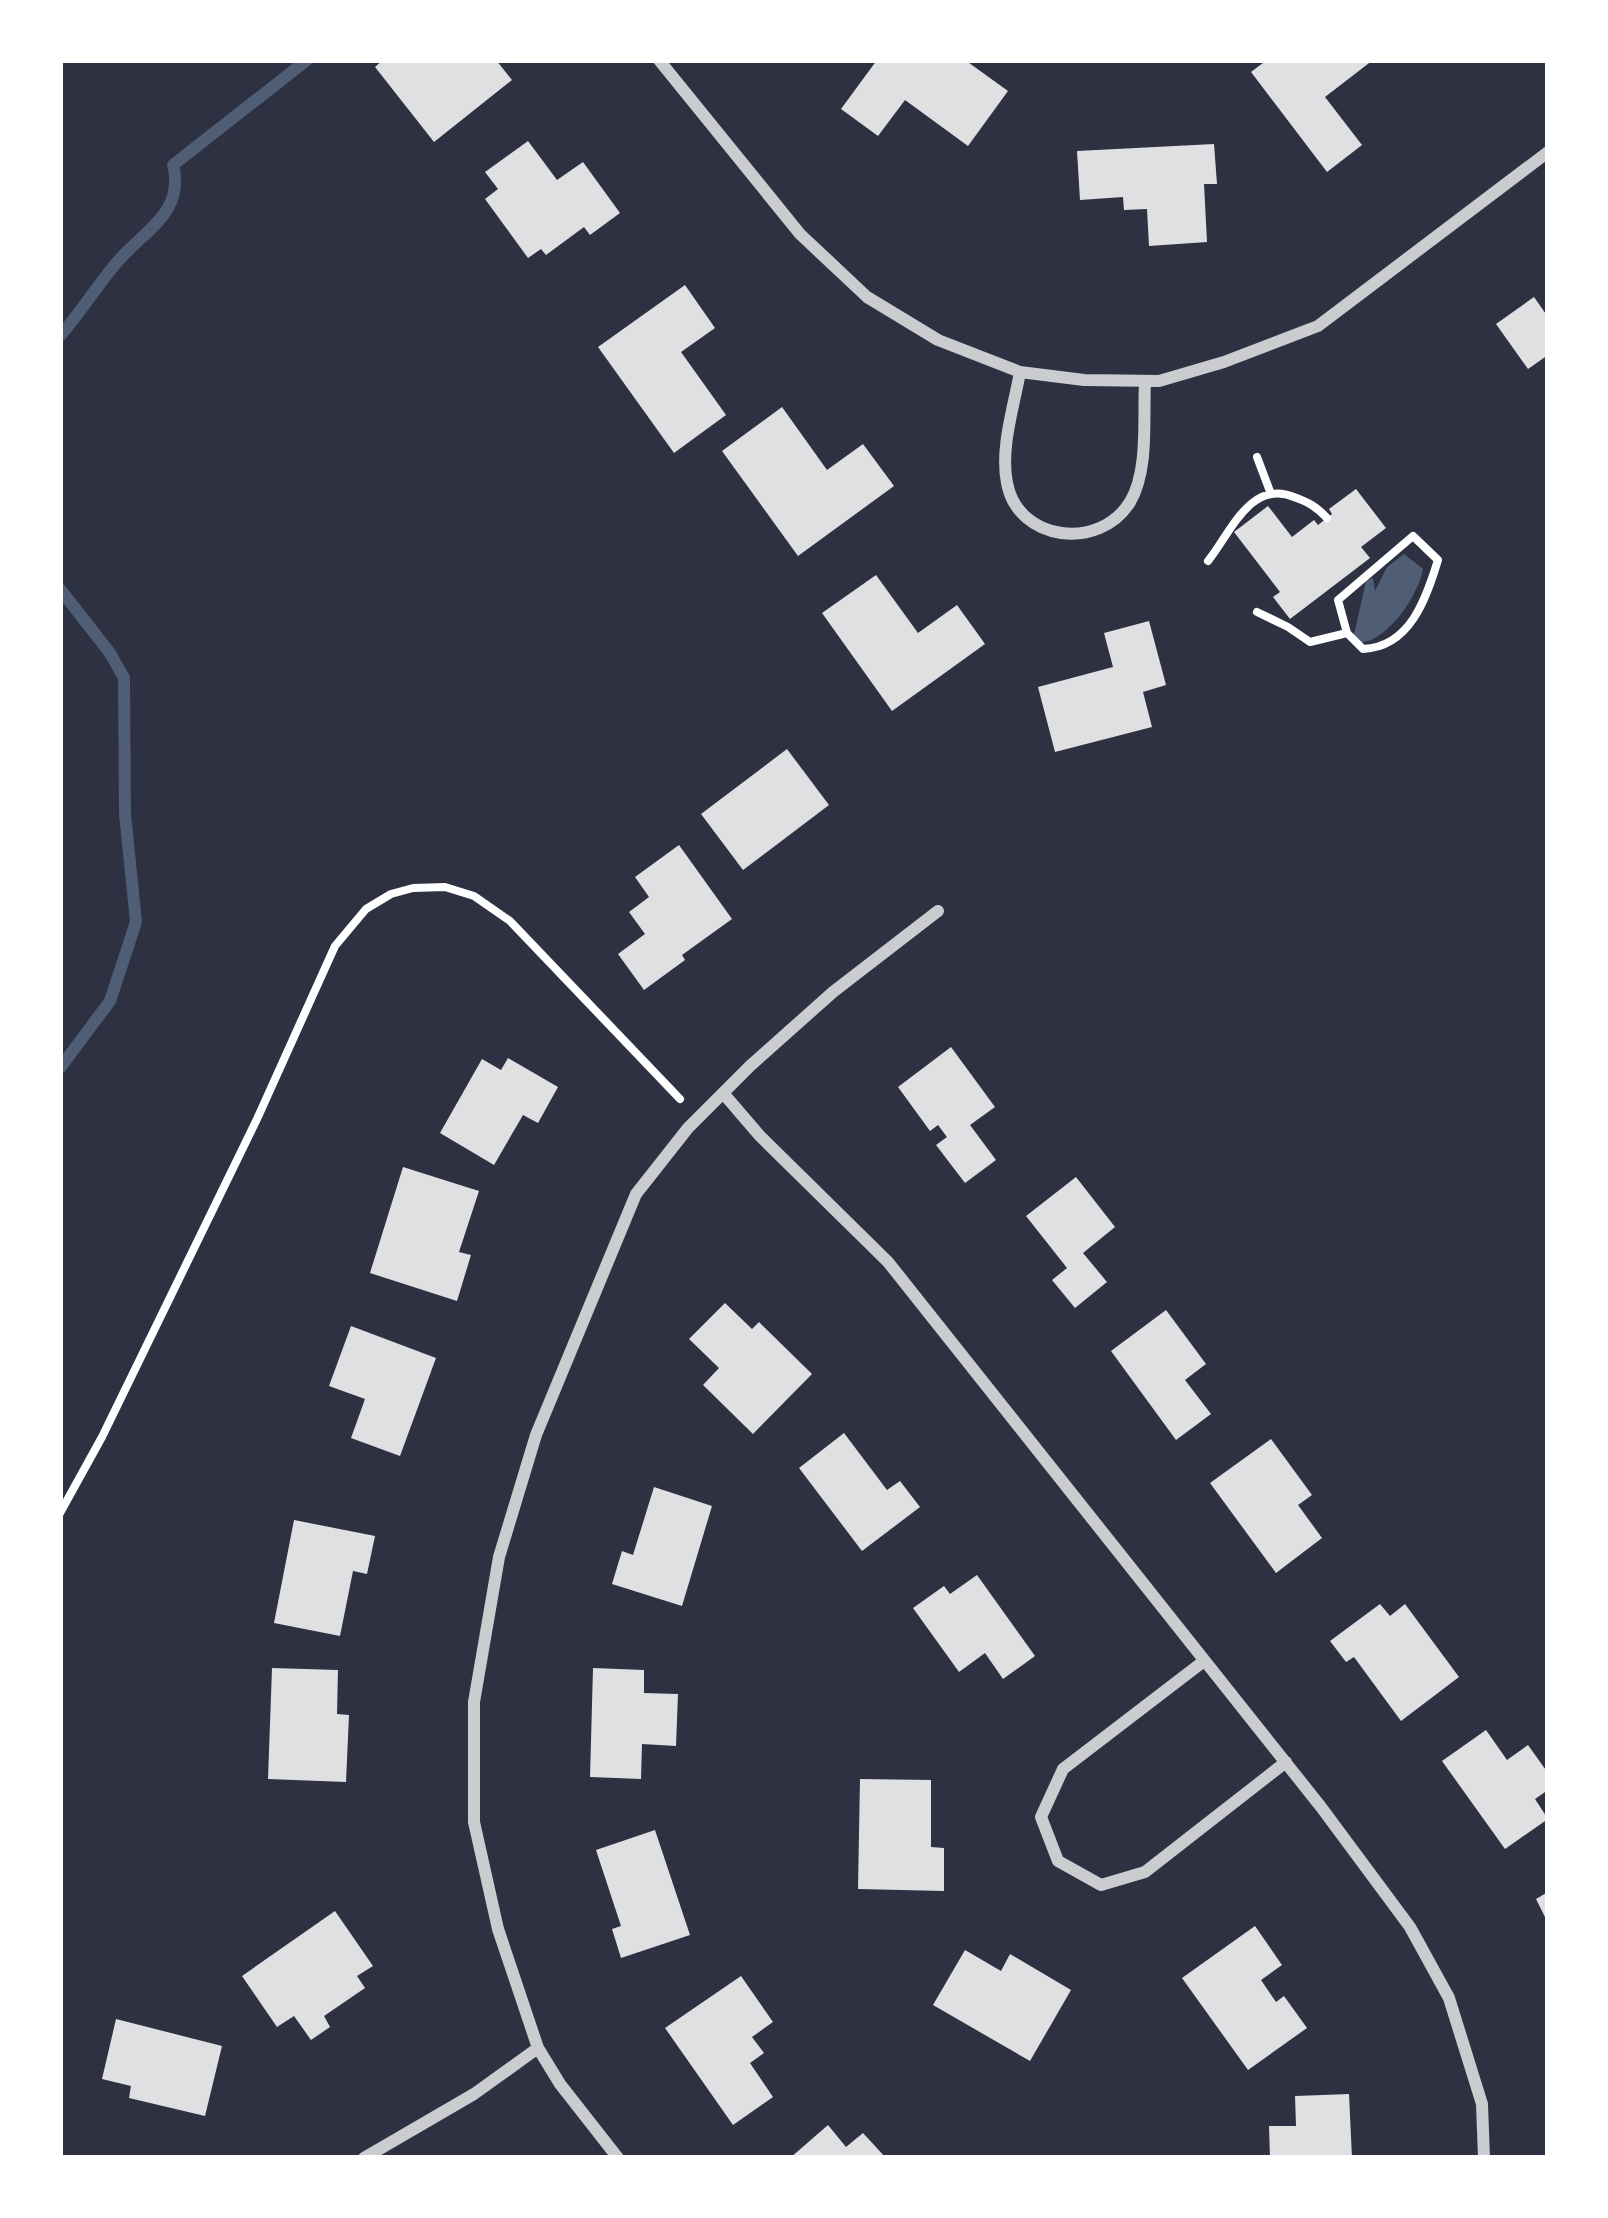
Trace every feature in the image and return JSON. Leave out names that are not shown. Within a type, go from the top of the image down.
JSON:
[{"type":"street","points":[[659,60],[835,271],[867,297],[938,340],[1020,372],[1145,382],[1224,362],[1318,326],[1548,152]]},
{"type":"street","points":[[1020,372],[1005,458],[1006,484],[1013,501],[1035,524],[1072,536],[1105,526],[1130,502],[1139,470],[1145,382]]},
{"type":"street","points":[[618,2158],[538,2048],[498,1929],[474,1822],[474,1702],[500,1557],[543,1416],[636,1194],[723,1093],[833,992],[938,911]]},
{"type":"street","points":[[723,1093],[888,1262],[1286,1762],[1409,1928],[1449,1998],[1482,2104],[1484,2158]]},
{"type":"street","points":[[1204,1661],[1064,1769],[1041,1817],[1058,1861],[1100,1885],[1145,1872],[1286,1762]]},
{"type":"street","points":[[364,2158],[474,2094],[538,2048]]},
{"type":"path","points":[[1257,457],[1271,494]]},
{"type":"path","points":[[1208,561],[1254,500],[1271,494],[1294,497],[1327,518]]},
{"type":"path","points":[[1413,536],[1438,560],[1421,605],[1403,634],[1380,648],[1363,649],[1347,633],[1338,600],[1413,536]]},
{"type":"path","points":[[1257,612],[1310,642],[1347,633]]},
{"type":"path","points":[[60,1513],[257,1119],[335,946],[349,924],[378,902],[413,888],[445,887],[474,896],[510,921],[698,1117]]},
{"type":"water","points":[[1404,554],[1423,569],[1415,592],[1380,635],[1358,643],[1354,635],[1366,581],[1373,578],[1375,591],[1387,567]]},
{"type":"building","points":[[383,60],[496,60],[512,80],[434,142],[375,67]]},
{"type":"building","points":[[877,60],[965,60],[1008,91],[968,146],[905,100],[878,136],[841,109]]},
{"type":"building","points":[[1267,60],[1373,60],[1325,97],[1362,145],[1327,172],[1251,72]]},
{"type":"building","points":[[528,141],[557,180],[583,162],[620,213],[590,235],[584,227],[546,255],[541,249],[528,258],[485,199],[498,189],[485,172]]},
{"type":"building","points":[[1214,144],[1217,184],[1204,184],[1207,242],[1149,246],[1147,209],[1124,210],[1123,197],[1080,200],[1077,151]]},
{"type":"building","points":[[685,285],[715,328],[681,352],[726,415],[674,453],[598,347]]},
{"type":"building","points":[[1534,297],[1548,317],[1548,355],[1528,369],[1496,324]]},
{"type":"building","points":[[782,407],[827,470],[863,444],[894,486],[798,556],[722,451]]},
{"type":"building","points":[[1356,489],[1386,528],[1361,547],[1370,558],[1290,619],[1273,597],[1280,592],[1234,532],[1268,506],[1292,537],[1314,520],[1318,525],[1332,514],[1329,509]]},
{"type":"building","points":[[876,575],[918,633],[957,605],[985,644],[892,711],[822,613]]},
{"type":"building","points":[[1149,621],[1166,685],[1143,692],[1152,727],[1055,752],[1038,687],[1113,667],[1104,633]]},
{"type":"building","points":[[787,749],[829,805],[743,870],[701,814]]},
{"type":"building","points":[[679,845],[732,919],[644,990],[618,954],[645,934],[629,912],[649,897],[635,877]]},
{"type":"building","points":[[951,1047],[995,1107],[970,1125],[996,1160],[965,1183],[936,1145],[947,1137],[938,1125],[930,1131],[898,1087]]},
{"type":"building","points":[[508,1058],[558,1087],[538,1123],[523,1115],[494,1165],[440,1133],[482,1059],[501,1070]]},
{"type":"building","points":[[403,1167],[479,1191],[459,1252],[471,1255],[457,1301],[370,1273]]},
{"type":"building","points":[[1076,1177],[1115,1227],[1083,1253],[1107,1282],[1075,1308],[1052,1280],[1067,1268],[1026,1216]]},
{"type":"building","points":[[725,1303],[752,1329],[759,1322],[812,1374],[753,1434],[703,1385],[719,1368],[689,1339]]},
{"type":"building","points":[[1166,1310],[1206,1364],[1185,1380],[1211,1414],[1176,1440],[1111,1351]]},
{"type":"building","points":[[351,1326],[436,1358],[400,1456],[351,1438],[365,1399],[329,1386]]},
{"type":"building","points":[[844,1433],[887,1490],[900,1481],[920,1507],[862,1551],[799,1468]]},
{"type":"building","points":[[1271,1439],[1312,1495],[1298,1505],[1322,1538],[1276,1573],[1210,1483]]},
{"type":"building","points":[[654,1487],[712,1506],[682,1606],[612,1584],[622,1551],[633,1555]]},
{"type":"building","points":[[294,1520],[375,1536],[367,1574],[353,1571],[340,1636],[274,1623]]},
{"type":"building","points":[[977,1575],[1035,1656],[1003,1679],[985,1653],[959,1672],[913,1608],[944,1586],[950,1594]]},
{"type":"building","points":[[1380,1604],[1390,1616],[1405,1604],[1459,1677],[1401,1721],[1354,1657],[1346,1662],[1330,1641]]},
{"type":"building","points":[[272,1668],[338,1670],[337,1714],[349,1715],[346,1782],[268,1779]]},
{"type":"building","points":[[593,1668],[644,1670],[644,1693],[678,1694],[676,1746],[642,1744],[641,1779],[590,1777]]},
{"type":"building","points":[[1486,1730],[1507,1760],[1528,1745],[1548,1773],[1548,1790],[1535,1799],[1548,1819],[1505,1849],[1442,1761]]},
{"type":"building","points":[[860,1779],[931,1780],[931,1847],[944,1848],[944,1891],[858,1889]]},
{"type":"building","points":[[655,1830],[690,1935],[621,1958],[612,1929],[621,1926],[596,1850]]},
{"type":"building","points":[[1548,1892],[1548,1923],[1536,1899]]},
{"type":"building","points":[[335,1911],[373,1966],[357,1976],[365,1988],[324,2016],[330,2027],[311,2040],[294,2016],[277,2027],[242,1976]]},
{"type":"building","points":[[1255,1926],[1282,1965],[1261,1980],[1276,2002],[1284,1996],[1307,2028],[1248,2070],[1182,1978]]},
{"type":"building","points":[[965,1950],[1001,1971],[1010,1954],[1071,1990],[1030,2061],[933,2005]]},
{"type":"building","points":[[741,1976],[773,2022],[752,2037],[764,2053],[750,2063],[773,2097],[733,2125],[665,2028]]},
{"type":"building","points":[[116,2019],[222,2046],[205,2116],[129,2098],[131,2086],[102,2079]]},
{"type":"building","points":[[1349,2094],[1352,2158],[1270,2158],[1269,2126],[1296,2126],[1295,2096]]},
{"type":"building","points":[[828,2125],[846,2147],[863,2133],[886,2158],[790,2158]]},
{"type":"waterway","points":[[60,336],[113,267],[167,210],[173,197],[173,165],[307,60]]},
{"type":"waterway","points":[[60,589],[124,678],[125,814],[136,922],[110,1001],[60,1068]]}]
